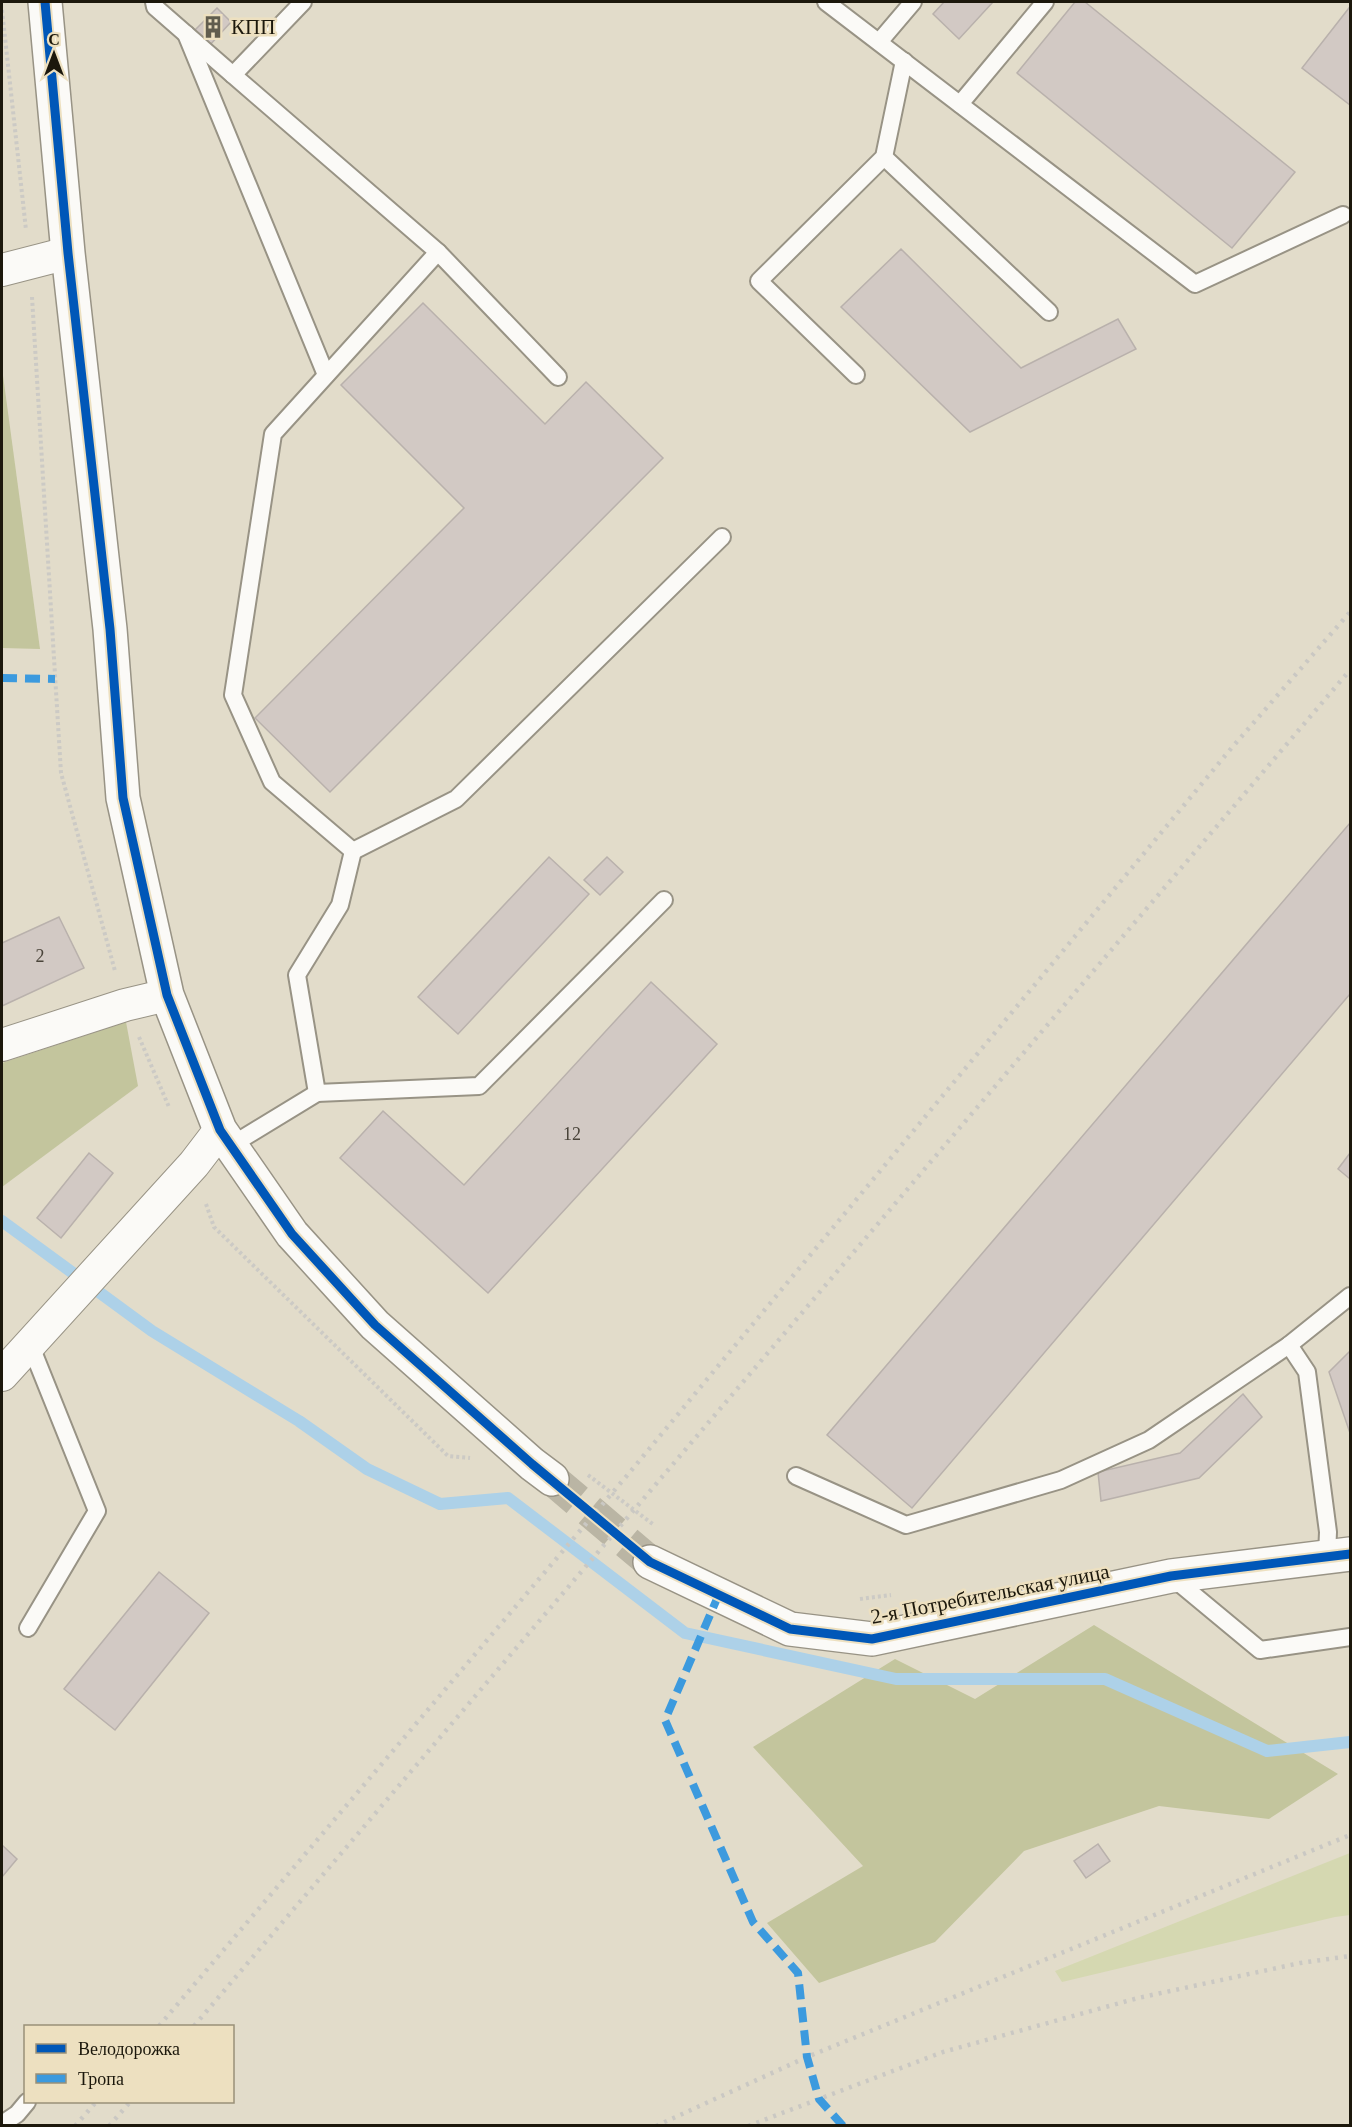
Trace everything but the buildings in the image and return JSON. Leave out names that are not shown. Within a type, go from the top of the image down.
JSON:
[{"type":"street","points":[[45,2],[68,253],[110,629],[123,798],[167,994],[225,1138],[292,1234],[375,1325],[532,1464],[552,1479]]},
{"type":"street","points":[[2,270],[68,253]]},
{"type":"street","points":[[2,1045],[125,1005],[167,994]]},
{"type":"street","points":[[2,1375],[194,1164],[225,1138]]},
{"type":"street","name":"2-я Потребительская улица","points":[[650,1562],[790,1629],[872,1639],[1171,1576],[1339,1554]]},
{"type":"lane","points":[[154,2],[155,7],[438,252],[558,376]]},
{"type":"lane","points":[[233,75],[303,2]]},
{"type":"lane","points":[[826,2],[1195,284],[1343,215]]},
{"type":"lane","points":[[879,42],[913,2]]},
{"type":"lane","points":[[960,104],[1045,2]]},
{"type":"lane","points":[[186,34],[326,375]]},
{"type":"lane","points":[[856,375],[759,281],[884,157],[904,61]]},
{"type":"lane","points":[[884,157],[1048,312]]},
{"type":"lane","points":[[353,851],[272,782],[233,695],[273,434],[438,252]]},
{"type":"lane","points":[[317,1092],[297,975],[340,905],[353,851],[456,799],[722,537]]},
{"type":"lane","points":[[225,1138],[317,1092],[479,1086],[663,900]]},
{"type":"lane","points":[[796,1476],[906,1525],[1061,1480],[1149,1440],[1289,1345],[1350,1296]]},
{"type":"lane","points":[[28,1628],[97,1511],[30,1344]]},
{"type":"lane","points":[[1289,1345],[1307,1372],[1328,1532],[1339,1554]]},
{"type":"lane","points":[[1171,1576],[1260,1650],[1350,1637]]},
{"type":"lane","points":[[2,2124],[17,2114],[26,2103]]},
{"type":"green space","points":[[2,368],[40,649],[2,648]]},
{"type":"green space","points":[[126,1022],[138,1086],[2,1187],[2,1063]]},
{"type":"green space","points":[[1094,1625],[1338,1774],[1269,1819],[1159,1806],[1024,1851],[935,1942],[819,1983],[767,1923],[863,1866],[753,1747],[895,1659],[975,1699]]},
{"type":"green space","points":[[1350,1853],[1350,1915],[1062,1982],[1055,1971]]},
{"type":"waterway","points":[[2,1221],[152,1331],[299,1421],[367,1469],[440,1504],[508,1498],[685,1633],[896,1679],[1105,1679],[1267,1751],[1350,1742]]},
{"type":"tunnel","points":[[552,1479],[650,1562]]},
{"type":"railway","points":[[160,2025],[630,1472],[1229,751],[1350,612]]},
{"type":"railway","points":[[195,2025],[1350,670]]},
{"type":"railway","points":[[656,2126],[807,2057],[1350,1835]]},
{"type":"railway","points":[[748,2126],[943,2052],[1138,1998],[1300,1963],[1350,1956]]},
{"type":"railway","points":[[75,2126],[95,2103]]},
{"type":"railway","points":[[109,2126],[129,2103]]},
{"type":"marked path","points":[[2,678],[55,679]]},
{"type":"marked path","points":[[719,1594],[665,1720],[753,1922],[798,1973],[807,2057],[819,2099],[843,2126]]},
{"type":"cycle path","points":[[45,2],[68,253],[110,629],[123,798],[167,995],[220,1130],[292,1234],[375,1325],[532,1464],[650,1562],[790,1629],[872,1639],[1171,1576],[1350,1554]]},
{"type":"place","name":"КПП","points":[[213,27]]}]
